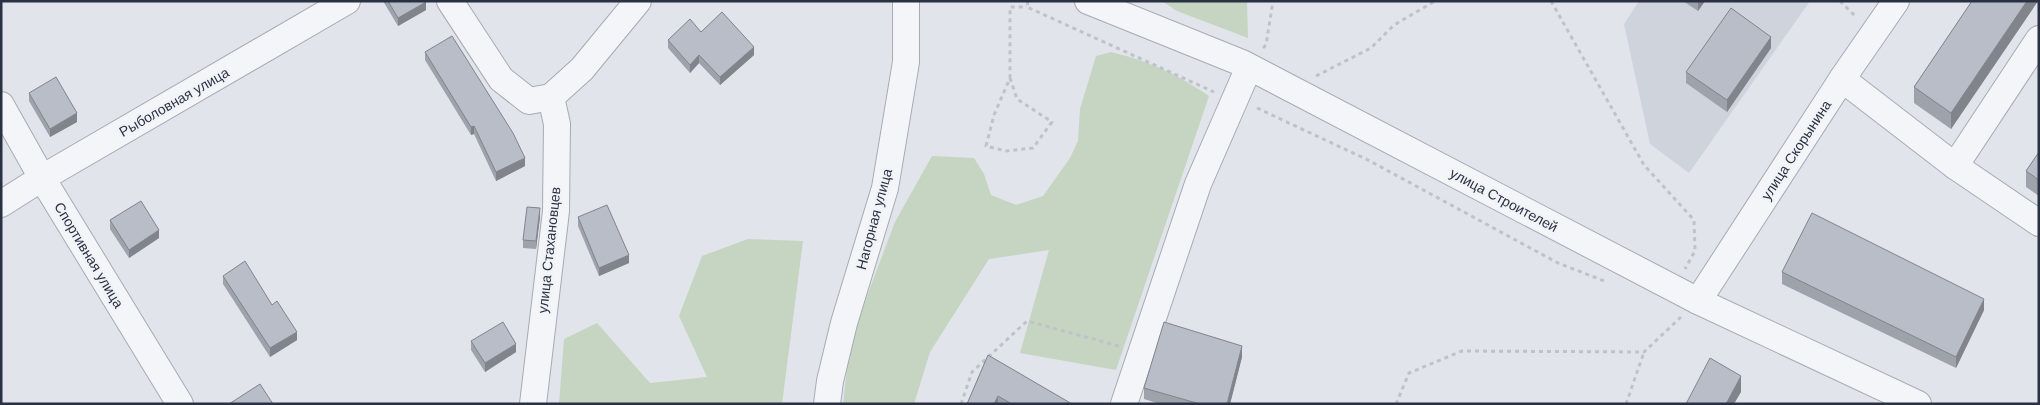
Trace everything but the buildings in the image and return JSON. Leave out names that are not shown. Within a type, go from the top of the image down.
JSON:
[{"type":"street","name":"Рыболовная улица","points":[[1,204],[42,178],[347,1]]},
{"type":"street","points":[[450,1],[501,79],[528,101],[551,97],[582,69],[638,1]]},
{"type":"street","name":"Нагорная улица","points":[[827,404],[830,381],[844,323],[885,188],[906,62],[906,1]]},
{"type":"street","name":"улица Строителей","points":[[1088,1],[1249,66],[1698,301],[1918,404]]},
{"type":"street","name":"улица Скорынина","points":[[1698,301],[1842,79],[1896,1]]},
{"type":"street","points":[[1955,166],[2039,39]]},
{"type":"street","points":[[1124,404],[1198,184],[1249,66]]},
{"type":"street","points":[[1842,79],[1955,166],[2039,223]]},
{"type":"street","name":"улица Стахановцев","points":[[533,404],[556,212],[557,124],[551,97]]},
{"type":"street","name":"Спортивная улица","points":[[1,105],[42,178],[180,404]]},
{"type":"path","points":[[1027,6],[1028,1]]},
{"type":"path","points":[[1249,66],[1266,44],[1273,1]]},
{"type":"path","points":[[1297,92],[1306,82],[1322,72],[1370,48],[1394,25],[1435,1]]},
{"type":"path","points":[[1551,1],[1644,165],[1694,220],[1695,250],[1674,288]]},
{"type":"path","points":[[1840,1],[1863,23]]},
{"type":"path","points":[[1010,78],[994,115],[986,146],[1006,151],[1032,148],[1052,122],[1017,99],[1010,78],[1010,6],[1027,6],[1233,100],[1250,105],[1368,160],[1558,263],[1612,284]]},
{"type":"path","points":[[1626,404],[1644,352],[1698,301]]},
{"type":"path","points":[[961,404],[972,372],[1027,321],[1140,352]]},
{"type":"path","points":[[1396,404],[1409,374],[1462,351],[1644,352]]},
{"type":"shaded area","points":[[1639,1],[1810,1],[1689,173],[1650,144],[1624,24]]},
{"type":"green space","points":[[1162,1],[1247,1],[1248,38],[1177,11]]},
{"type":"green space","points":[[1111,52],[1162,69],[1209,96],[1116,370],[1020,353],[1049,250],[989,259],[930,352],[914,404],[843,404],[850,341],[895,222],[932,156],[974,158],[984,174],[991,195],[1016,205],[1043,196],[1070,158],[1078,141],[1080,109],[1096,56]]},
{"type":"green space","points":[[748,239],[803,241],[782,404],[559,404],[564,339],[597,323],[650,383],[707,377],[679,316],[702,256]]}]
